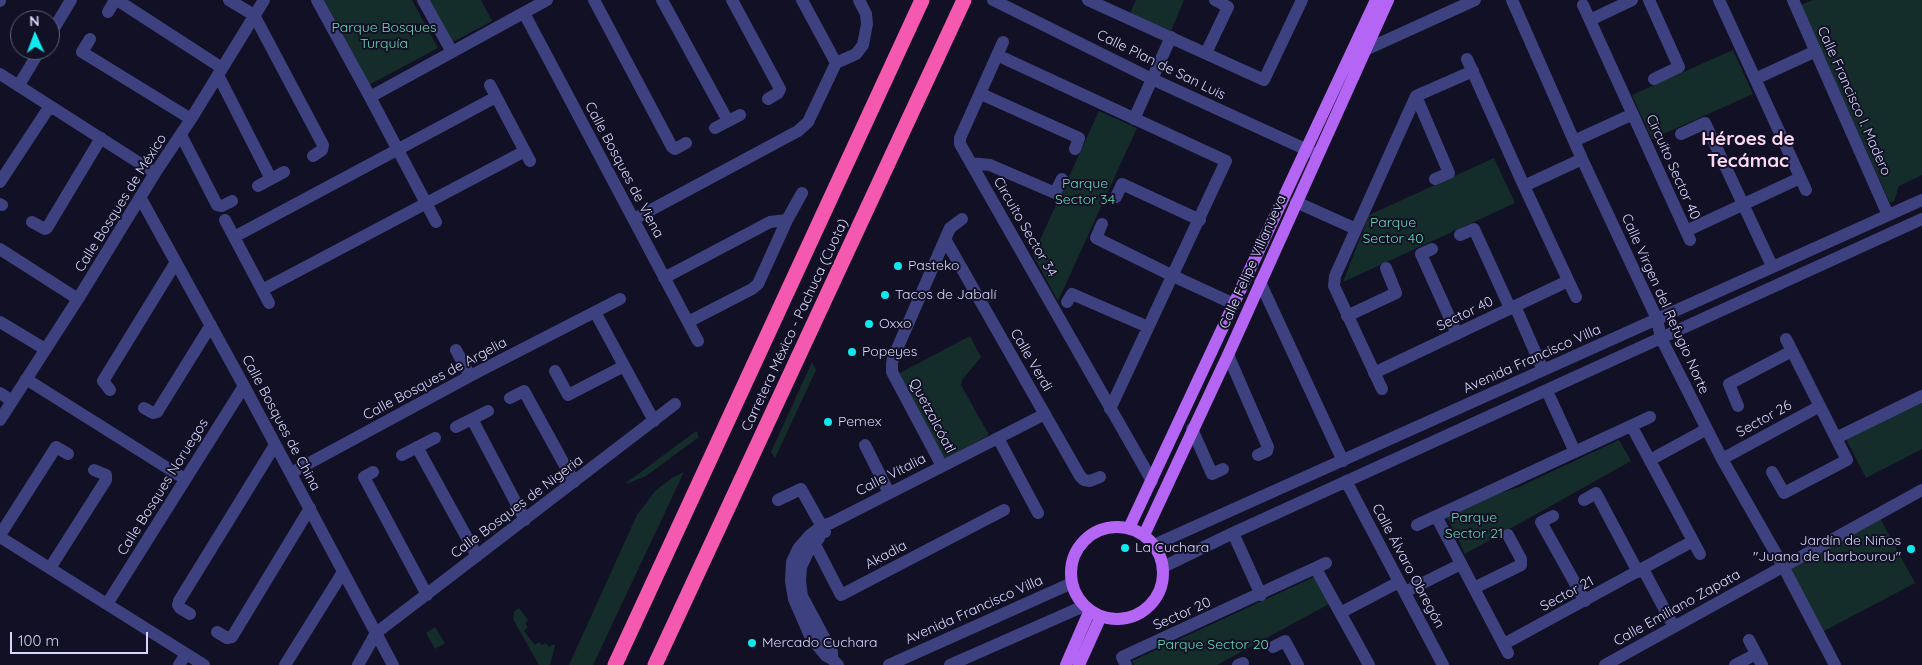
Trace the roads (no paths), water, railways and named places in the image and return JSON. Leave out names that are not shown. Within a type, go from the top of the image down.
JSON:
[{"type":"highway","name":"Carretera México - Pachuca (Cuota)","points":[[615,665],[922,0]]},
{"type":"highway","name":"Carretera México - Pachuca (Cuota)","points":[[656,665],[964,0]]},
{"type":"main road","name":"Calle Felipe Villanueva","points":[[1144,535],[1228,355],[1296,202],[1312,153],[1376,0]]},
{"type":"main road","name":"Calle Felipe Villanueva","points":[[1130,528],[1234,304],[1365,50],[1388,0]]},
{"type":"main road","points":[[1118,526],[1130,528],[1144,535],[1154,545],[1162,559],[1162,583],[1156,597],[1146,609],[1132,616],[1117,619],[1092,611],[1074,591],[1072,582],[1070,571],[1078,548],[1085,539],[1095,532],[1106,528],[1118,526]]},
{"type":"main road","points":[[1066,665],[1092,611]]},
{"type":"main road","points":[[1079,665],[1092,611]]},
{"type":"street","points":[[60,18],[71,0]]},
{"type":"street","points":[[108,12],[116,0],[220,72],[271,179]]},
{"type":"street","points":[[230,0],[254,15],[323,145],[322,150],[314,156]]},
{"type":"street","name":"Calle Bosques de México","points":[[0,420],[78,299],[155,173],[191,120],[264,0]]},
{"type":"street","points":[[317,0],[436,222]]},
{"type":"street","points":[[423,0],[452,52]]},
{"type":"street","points":[[370,96],[548,0]]},
{"type":"street","points":[[594,0],[672,147],[675,149],[686,143]]},
{"type":"street","points":[[662,0],[728,121]]},
{"type":"street","points":[[732,0],[780,89],[778,93],[768,100]]},
{"type":"street","points":[[802,0],[836,62]]},
{"type":"street","points":[[634,219],[798,131],[808,122],[836,62],[856,54],[863,45],[867,24],[866,14],[860,0]]},
{"type":"street","name":"Calle Plan de San Luis","points":[[993,0],[1152,79],[1312,153]]},
{"type":"street","points":[[1088,0],[1264,80],[1302,0]]},
{"type":"street","points":[[1206,53],[1228,7],[1215,0]]},
{"type":"street","points":[[1365,50],[1474,0]]},
{"type":"street","name":"Calle Virgen del Refugio Norte","points":[[1512,0],[1582,159],[1657,319],[1661,338],[1722,459],[1783,566],[1835,665]]},
{"type":"street","points":[[1590,20],[1632,0]]},
{"type":"street","points":[[1649,0],[1679,67],[1654,79]]},
{"type":"street","points":[[1719,0],[1806,190]]},
{"type":"street","name":"Calle Francisco I. Madero","points":[[1793,0],[1888,215]]},
{"type":"street","name":"Circuito Sector 40","points":[[1583,5],[1688,236],[1743,205],[1800,178]]},
{"type":"street","name":"Calle Bosques de Viena","points":[[524,13],[698,341]]},
{"type":"street","points":[[1134,119],[1170,37]]},
{"type":"street","points":[[90,39],[82,52],[191,120]]},
{"type":"street","name":"Circuito Sector 34","points":[[1003,42],[960,138],[960,144],[1152,480]]},
{"type":"street","points":[[1755,79],[1816,51]]},
{"type":"street","points":[[997,55],[1226,161],[1110,409]]},
{"type":"street","points":[[1467,59],[1576,296]]},
{"type":"street","points":[[19,85],[34,60]]},
{"type":"street","points":[[1382,389],[1334,286],[1334,276],[1416,96],[1473,71]]},
{"type":"street","points":[[0,74],[155,173]]},
{"type":"street","points":[[234,237],[397,149],[493,91],[527,156],[426,202],[262,290]]},
{"type":"street","points":[[981,94],[1079,138],[1074,149]]},
{"type":"street","points":[[1416,96],[1449,173],[1435,179]]},
{"type":"street","points":[[0,182],[50,106]]},
{"type":"street","points":[[715,128],[740,114]]},
{"type":"street","name":"Circuito Sector 40","points":[[1574,141],[1633,114]]},
{"type":"street","points":[[1681,134],[1705,123],[1772,266]]},
{"type":"street","points":[[181,135],[217,205],[222,206],[232,201]]},
{"type":"street","points":[[32,222],[45,229],[47,228],[101,138]]},
{"type":"street","points":[[1524,186],[1582,159]]},
{"type":"street","points":[[971,163],[990,165],[1056,193],[1062,179]]},
{"type":"street","points":[[258,186],[284,172]]},
{"type":"street","points":[[1116,197],[1122,184],[1200,220]]},
{"type":"street","points":[[688,322],[752,289],[758,284],[787,220],[802,193]]},
{"type":"street","name":"Calle Bosques de China","points":[[140,197],[276,445],[393,665]]},
{"type":"street","name":"Avenida Francisco Villa","points":[[1154,545],[1922,200]]},
{"type":"street","points":[[1296,202],[1356,229]]},
{"type":"street","name":"Quetzalcóatl","points":[[942,466],[892,372],[892,364],[950,228],[962,219]]},
{"type":"street","points":[[225,220],[269,303]]},
{"type":"street","points":[[664,278],[770,222],[787,220]]},
{"type":"street","points":[[1163,567],[1346,481],[1922,220]]},
{"type":"street","points":[[1102,224],[1096,238],[1234,304]]},
{"type":"street","points":[[1460,235],[1474,229],[1543,370]]},
{"type":"street","name":"Calle Verdi","points":[[945,239],[1080,476],[1084,480],[1090,481],[1100,477]]},
{"type":"street","points":[[0,249],[78,299]]},
{"type":"street","points":[[1432,249],[1421,254],[1457,334]]},
{"type":"street","points":[[110,390],[104,384],[104,379],[176,262]]},
{"type":"street","points":[[1347,316],[1396,294],[1386,268]]},
{"type":"street","name":"Sector 40","points":[[1374,373],[1568,281]]},
{"type":"street","points":[[1260,282],[1343,461]]},
{"type":"street","points":[[1067,302],[1071,294],[1073,294],[1148,327]]},
{"type":"street","name":"Calle Bosques de Argelia","points":[[291,473],[470,376],[620,299]]},
{"type":"street","points":[[595,312],[654,421]]},
{"type":"street","points":[[0,322],[45,349]]},
{"type":"street","points":[[144,408],[153,413],[157,412],[211,325]]},
{"type":"street","points":[[1772,472],[1784,493],[1847,460],[1786,339]]},
{"type":"street","points":[[456,350],[470,376]]},
{"type":"street","points":[[1738,406],[1729,384],[1792,352]]},
{"type":"street","points":[[1228,355],[1268,449],[1258,455]]},
{"type":"street","points":[[555,371],[568,395],[624,366]]},
{"type":"street","points":[[26,379],[185,479]]},
{"type":"street","name":"Calle Bosques Noruegos","points":[[107,604],[244,386]]},
{"type":"street","points":[[510,398],[524,391],[574,482]]},
{"type":"street","points":[[1547,391],[1575,452]]},
{"type":"street","points":[[0,393],[12,401]]},
{"type":"street","points":[[1836,438],[1922,396]]},
{"type":"street","name":"Calle Bosques de Nigeria","points":[[376,633],[676,404]]},
{"type":"street","name":"Sector 26","points":[[1722,459],[1820,406]]},
{"type":"street","points":[[456,427],[488,411]]},
{"type":"street","name":"Calle Vitalia","points":[[835,662],[826,656],[811,638],[791,581],[792,562],[798,549],[826,527],[1045,414]]},
{"type":"street","points":[[1416,525],[1650,418]]},
{"type":"street","points":[[472,419],[525,520]]},
{"type":"street","points":[[1632,427],[1700,554]]},
{"type":"street","points":[[1192,429],[1212,474],[1222,469]]},
{"type":"street","points":[[1650,460],[1707,429]]},
{"type":"street","points":[[402,455],[435,438]]},
{"type":"street","points":[[998,438],[1038,513]]},
{"type":"street","points":[[190,614],[180,608],[179,602],[276,445]]},
{"type":"street","points":[[865,445],[889,493]]},
{"type":"street","points":[[68,454],[56,447],[0,536],[107,604],[183,660],[204,665]]},
{"type":"street","points":[[417,447],[477,556]]},
{"type":"street","points":[[50,568],[106,480],[106,475],[94,470]]},
{"type":"street","points":[[373,472],[364,477],[426,595]]},
{"type":"street","name":"Calle Álvaro Obregón","points":[[1346,481],[1443,665]]},
{"type":"street","points":[[778,500],[801,489],[826,527]]},
{"type":"street","name":"Calle Emiliano Zapata","points":[[1605,665],[1625,660],[1674,627],[1922,490]]},
{"type":"street","points":[[1584,500],[1596,494],[1674,627]]},
{"type":"street","points":[[217,632],[228,638],[232,637],[310,508]]},
{"type":"street","name":"Akadia","points":[[812,538],[841,595],[1004,510]]},
{"type":"street","name":"Sector 21","points":[[1436,516],[1506,649],[1584,601],[1693,541]]},
{"type":"street","points":[[1553,516],[1541,522],[1584,601]]},
{"type":"street","points":[[1233,533],[1261,594]]},
{"type":"street","points":[[1474,588],[1521,565],[1521,559],[1508,536]]},
{"type":"street","points":[[1340,614],[1462,564]]},
{"type":"street","name":"Sector 20","points":[[1126,665],[1122,657],[1321,566],[1340,614],[1369,665]]},
{"type":"street","points":[[285,665],[344,572]]},
{"type":"street","name":"Avenida Francisco Villa","points":[[889,665],[1072,582]]},
{"type":"street","points":[[950,665],[1092,611]]},
{"type":"street","points":[[358,665],[376,633]]},
{"type":"street","points":[[1735,665],[1759,659],[1749,640]]},
{"type":"street","points":[[1273,647],[1285,641],[1298,665]]},
{"type":"place","name":"Pasteko","points":[[898,266]]},
{"type":"place","name":"Tacos de Jabalí","points":[[885,295]]},
{"type":"place","name":"Oxxo","points":[[869,324]]},
{"type":"place","name":"Popeyes","points":[[852,352]]},
{"type":"place","name":"Pemex","points":[[828,422]]},
{"type":"place","name":"La Cuchara","points":[[1125,548]]},
{"type":"place","name":"Jardín de Niños \"Juana de Ibarbourou\"","points":[[1911,549]]},
{"type":"place","name":"Mercado Cuchara","points":[[752,643]]},
{"type":"district","name":"Héroes de Tecámac","points":[[1748,150]]},
{"type":"park label","name":"Parque Bosques Turquía","points":[[384,36]]},
{"type":"park label","name":"Parque Sector 34","points":[[1085,192]]},
{"type":"park label","name":"Parque Sector 40","points":[[1393,232]]},
{"type":"park label","name":"Parque Sector 21","points":[[1474,526]]},
{"type":"park label","name":"Parque Sector 20","points":[[1213,645]]}]
